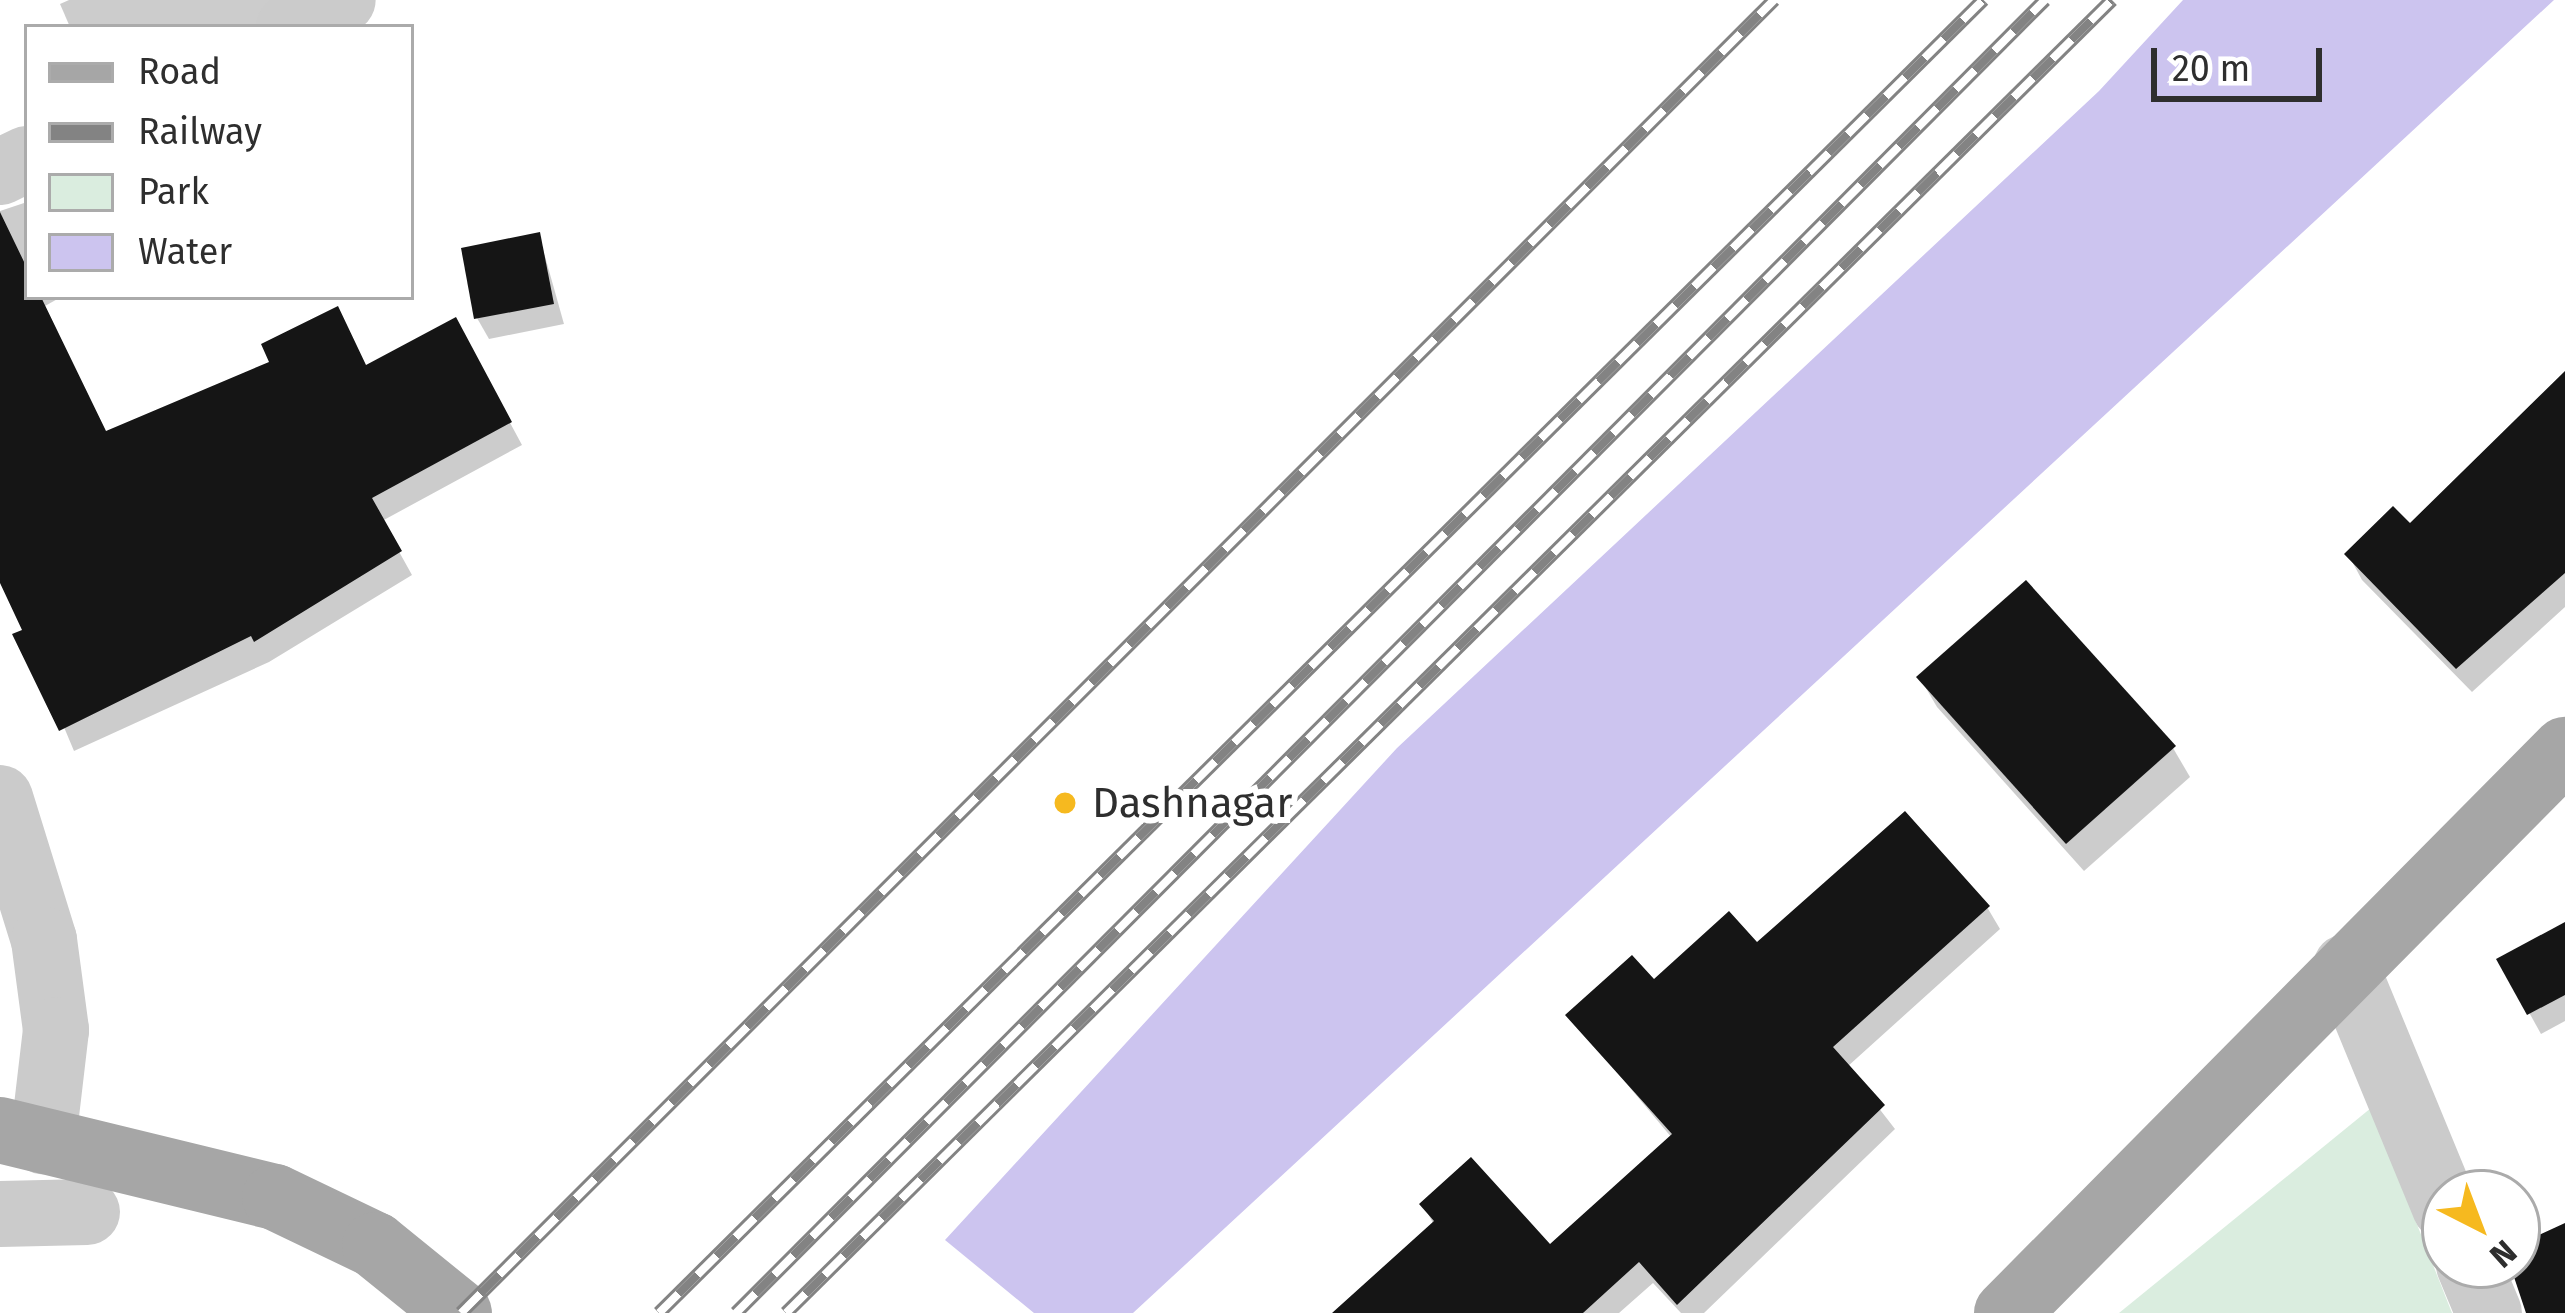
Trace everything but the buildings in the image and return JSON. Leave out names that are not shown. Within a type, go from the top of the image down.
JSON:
[{"type":"main road","points":[[2007,1313],[2565,750]]},
{"type":"main road","points":[[21,1136],[275,1197],[375,1245],[459,1313]]},
{"type":"street","points":[[295,24],[343,0]]},
{"type":"street","points":[[0,798],[44,940],[56,1030],[21,1136]]},
{"type":"street","points":[[2346,967],[2429,1169]]},
{"type":"street","points":[[0,1214],[87,1212]]},
{"type":"green space","points":[[2371,1108],[2421,1235],[2421,1289],[2443,1289],[2452,1313],[2119,1313]]},
{"type":"water","points":[[2183,0],[2554,0],[1133,1313],[1034,1313],[945,1240],[1397,748],[2099,91]]},
{"type":"railway","points":[[461,1313],[1774,0]]},
{"type":"railway","points":[[659,1313],[1983,0]]},
{"type":"railway","points":[[736,1313],[2045,0]]},
{"type":"railway","points":[[786,1313],[2112,0]]},
{"type":"place","name":"Dashnagar","points":[[1065,803]]}]
